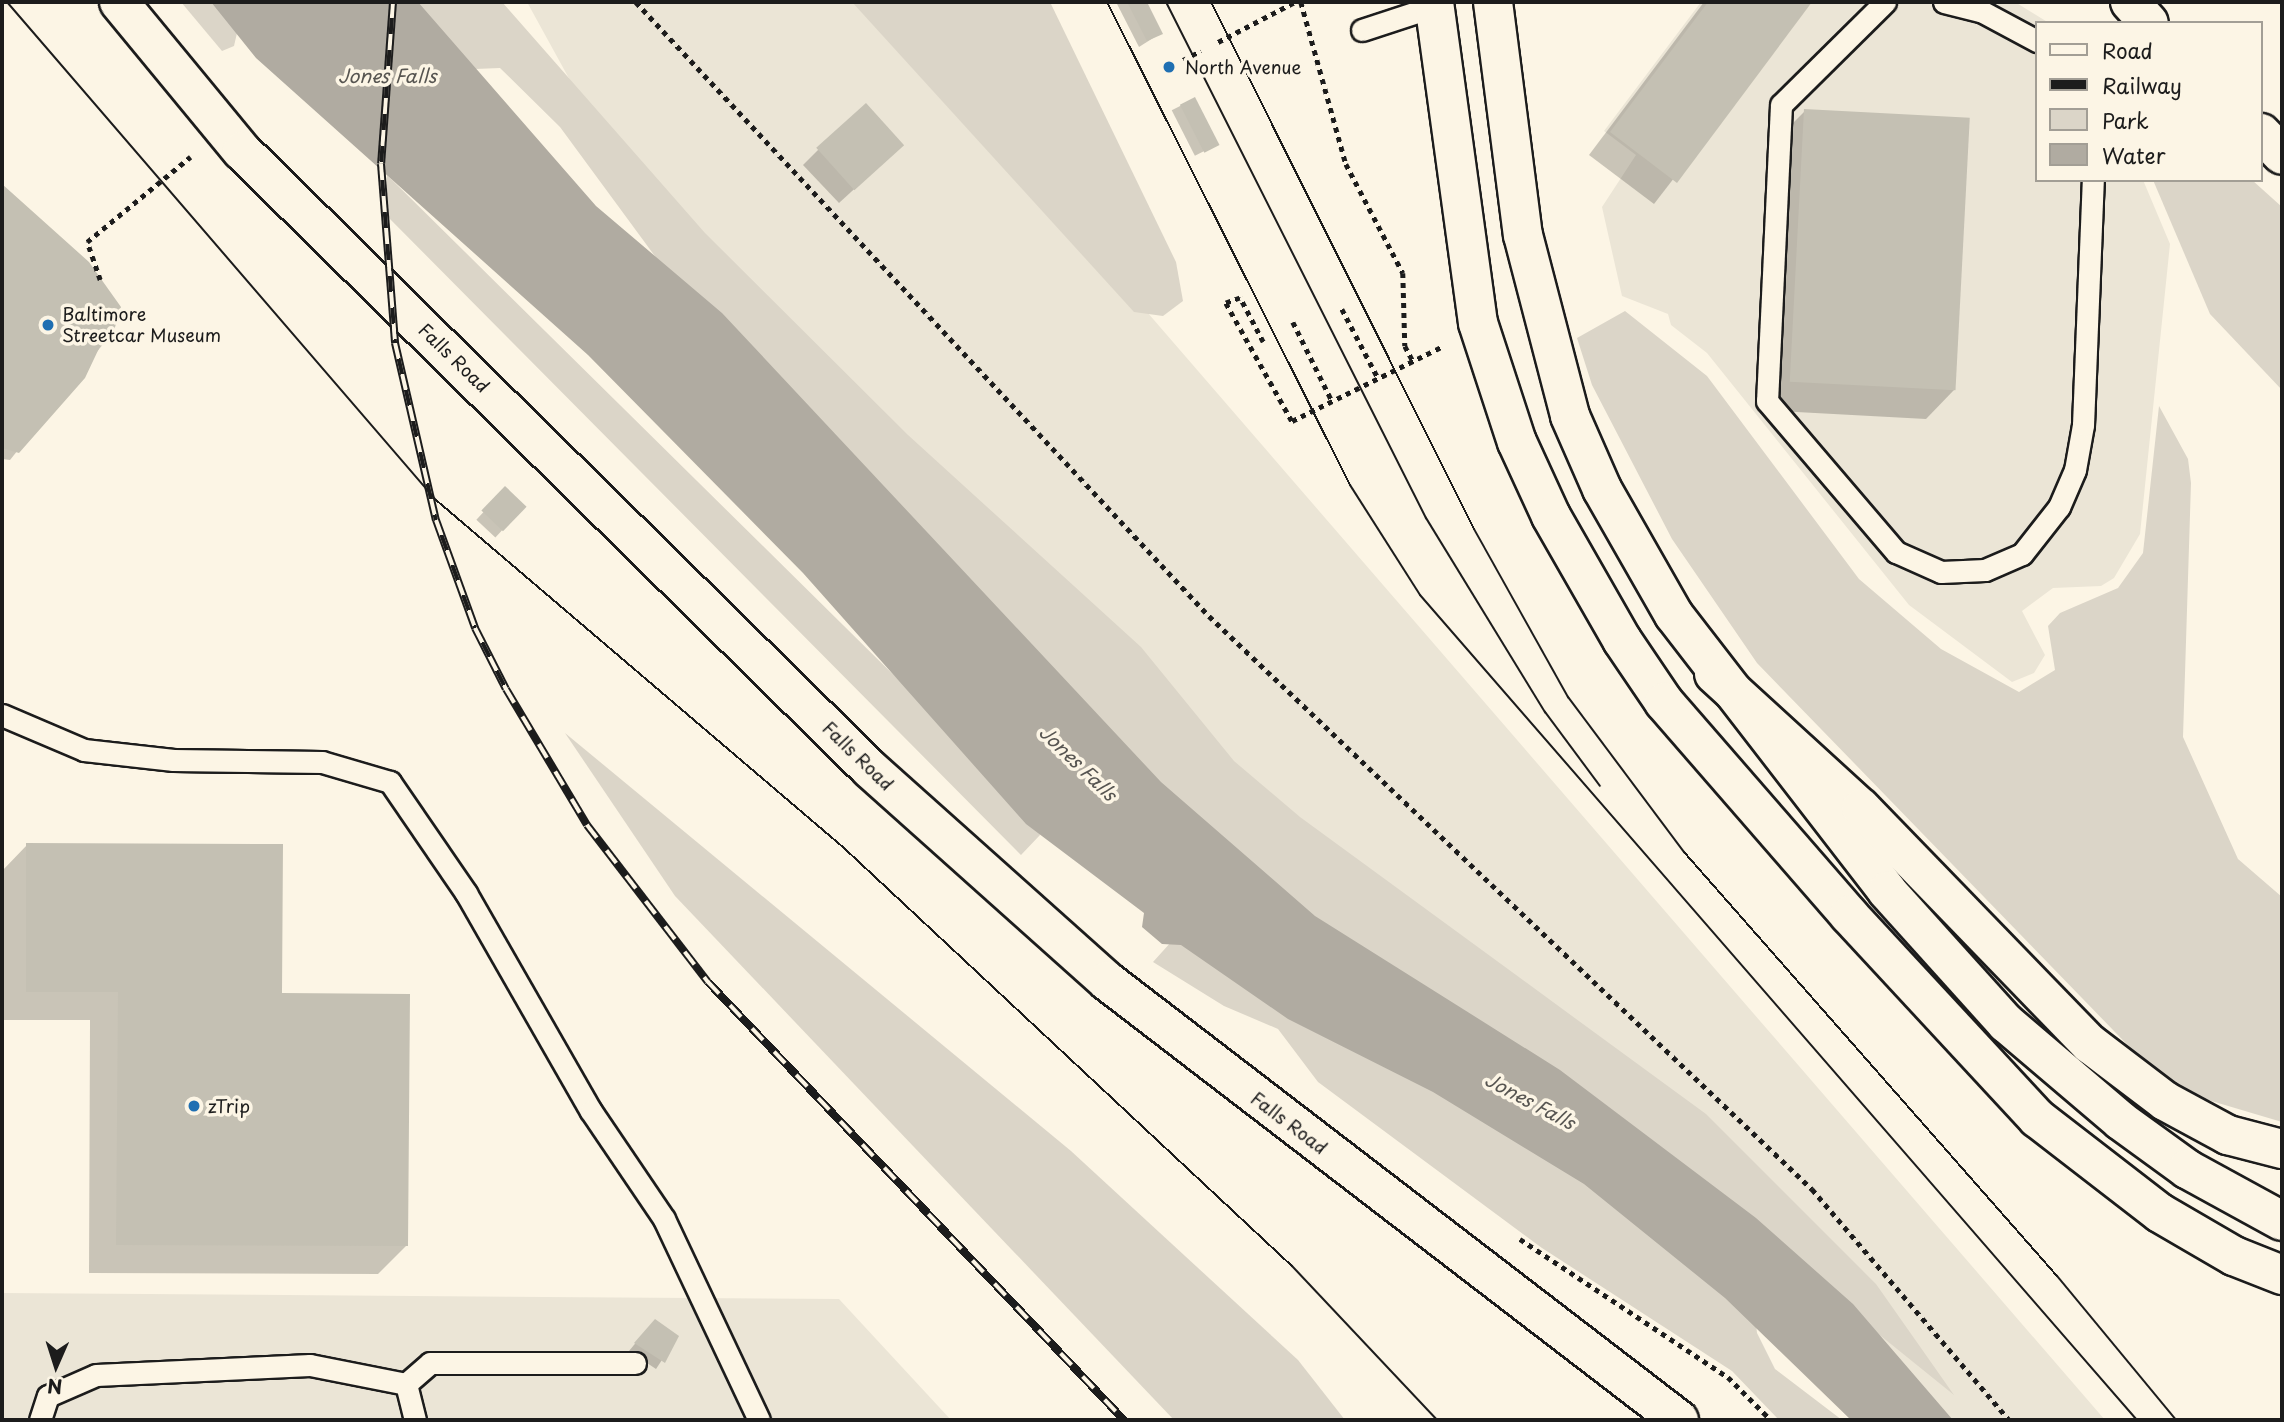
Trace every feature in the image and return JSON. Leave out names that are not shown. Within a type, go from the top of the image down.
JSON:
[{"type":"main road","name":"Falls Road","points":[[119,2],[224,130],[870,769],[1097,972],[1679,1420]]},
{"type":"main road","points":[[1493,2],[1523,235],[1570,416],[1636,554],[1714,674],[1887,891],[2006,1023],[2121,1121],[2187,1169],[2282,1221]]},
{"type":"main road","points":[[2130,2],[2147,21]]},
{"type":"main road","points":[[1434,4],[1463,250],[1497,386],[1551,516],[1629,650],[1664,702],[1849,915],[2037,1118],[2160,1213],[2234,1256],[2282,1275]]},
{"type":"main road","points":[[2263,135],[2282,155]]},
{"type":"main road","points":[[1714,674],[1861,808],[2090,1045],[2186,1112],[2228,1135],[2282,1149]]},
{"type":"lane","points":[[1885,2],[1781,105],[1768,401],[1896,552],[1941,572],[1985,570],[2022,554],[2059,507],[2075,470],[2083,425],[2094,182]]},
{"type":"lane","points":[[1944,2],[1981,11],[2036,40]]},
{"type":"lane","points":[[1362,30],[1434,4]]},
{"type":"lane","points":[[2,715],[85,750],[173,760],[322,762],[390,782],[466,893],[591,1111],[664,1219],[759,1420]]},
{"type":"lane","points":[[406,1384],[430,1363],[635,1363]]},
{"type":"lane","points":[[40,1420],[48,1396],[96,1375],[310,1365],[406,1384]]},
{"type":"lane","points":[[406,1384],[415,1420]]},
{"type":"path","points":[[636,2],[1209,615],[1811,1189],[2009,1420]]},
{"type":"path","points":[[1218,42],[1296,2]]},
{"type":"path","points":[[1301,2],[1346,164],[1403,273],[1405,346],[1413,361]]},
{"type":"path","points":[[1183,60],[1201,51]]},
{"type":"path","points":[[100,280],[87,242],[224,130]]},
{"type":"path","points":[[1263,342],[1240,298],[1226,303],[1292,421],[1455,340]]},
{"type":"path","points":[[1342,309],[1378,378]]},
{"type":"path","points":[[1293,323],[1332,401]]},
{"type":"path","points":[[1510,1232],[1728,1377],[1771,1420]]},
{"type":"shaded area","points":[[527,2],[879,2],[2105,1420],[1953,1420],[1853,1304],[1286,833],[588,113]]},
{"type":"shaded area","points":[[1701,2],[2015,2],[2046,21],[2036,21],[2036,182],[2144,182],[2170,244],[2140,534],[2114,578],[2101,586],[2053,588],[2022,611],[2045,655],[2034,673],[2012,682],[1909,605],[1707,353],[1671,325],[1668,314],[1622,296],[1602,207],[1636,155],[1604,131]]},
{"type":"shaded area","points":[[2,1293],[839,1299],[951,1420],[2,1420]]},
{"type":"green space","points":[[181,2],[214,2],[237,33],[234,46],[222,51]]},
{"type":"green space","points":[[414,2],[502,2],[705,233],[908,435],[1141,647],[1234,761],[1300,817],[1706,1114],[1876,1284],[1954,1395],[1777,1252],[1752,1283],[1757,1333],[1775,1369],[1842,1420],[1779,1420],[1732,1371],[1542,1248],[1318,1082],[1278,1029],[1224,1006],[1153,962],[1227,880],[707,327],[560,127],[500,68],[425,71]]},
{"type":"green space","points":[[852,2],[1050,2],[1176,262],[1183,301],[1163,316],[1134,312]]},
{"type":"green space","points":[[387,175],[925,706],[1034,799],[1040,835],[1021,855],[387,216]]},
{"type":"green space","points":[[2154,182],[2254,182],[2282,207],[2282,390],[2210,314]]},
{"type":"green space","points":[[1625,311],[1707,376],[1859,579],[1941,649],[2019,692],[2055,670],[2048,626],[2060,613],[2118,588],[2143,553],[2159,406],[2188,459],[2191,483],[2183,737],[2238,859],[2282,897],[2282,1122],[2198,1097],[2146,1064],[1757,663],[1672,539],[1592,385],[1577,338]]},
{"type":"green space","points":[[565,733],[1071,1151],[1298,1360],[1345,1420],[1174,1420],[675,896]]},
{"type":"water","name":"Jones Falls","points":[[211,2],[418,2],[596,206],[722,313],[1161,782],[1315,916],[1560,1070],[1756,1218],[1853,1304],[1953,1420],[1851,1420],[1725,1298],[1584,1184],[1433,1092],[1288,1019],[1181,945],[1162,944],[1142,927],[1144,913],[1026,824],[803,573],[588,355],[256,58]]},
{"type":"building","points":[[1127,2],[1147,2],[1163,34],[1147,41]]},
{"type":"building","points":[[1708,2],[1812,2],[1677,183],[1610,132]]},
{"type":"building","points":[[1195,97],[1220,145],[1204,153],[1180,105]]},
{"type":"building","points":[[866,103],[904,145],[854,190],[816,148]]},
{"type":"building","points":[[1804,109],[1970,118],[1955,390],[1790,382]]},
{"type":"building","name":"Baltimore Streetcar Museum","points":[[2,184],[89,262],[121,307],[113,334],[102,342],[85,378],[19,453],[2,448]]},
{"type":"building","points":[[505,486],[527,507],[503,531],[481,510]]},
{"type":"building","points":[[26,843],[283,844],[282,993],[410,994],[408,1246],[116,1245],[118,992],[26,992]]},
{"type":"building","points":[[655,1319],[679,1336],[665,1363],[634,1343]]},
{"type":"tram line","points":[[7,2],[436,500],[844,848],[1292,1266],[1437,1420]]},
{"type":"tram line","points":[[1107,2],[1350,485],[1420,595],[2137,1420]]},
{"type":"tram line","points":[[1166,2],[1426,518],[1545,712],[1600,786]]},
{"type":"tram line","points":[[1211,2],[1474,529],[1568,697],[1684,852],[2057,1276],[2176,1420]]},
{"type":"railway","points":[[393,2],[381,164],[395,343],[436,520],[475,628],[506,689],[587,825],[708,982],[1124,1420]]},
{"type":"place","name":"North Avenue","points":[[1169,67]]},
{"type":"place","name":"Baltimore Streetcar Museum","points":[[48,325]]},
{"type":"place","name":"zTrip","points":[[194,1106]]}]
